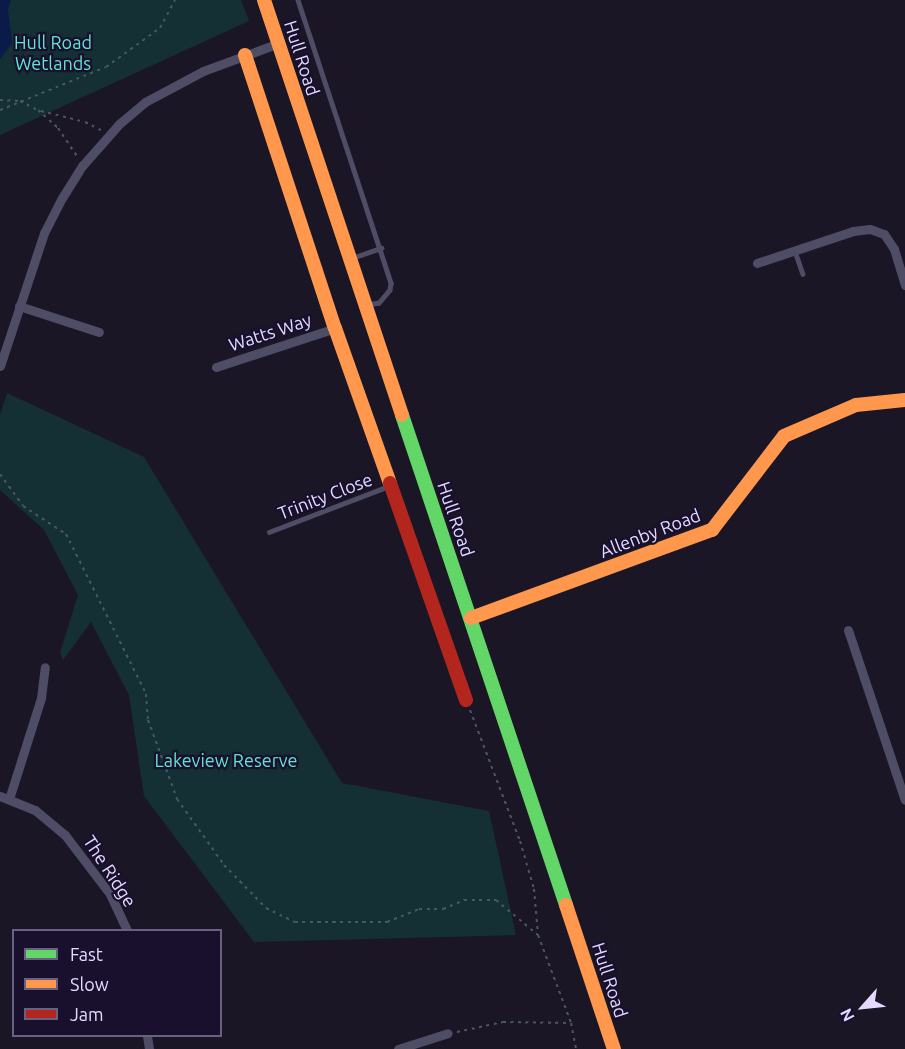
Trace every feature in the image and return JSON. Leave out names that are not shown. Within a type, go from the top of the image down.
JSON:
[{"type":"street","name":"Hull Road","points":[[264,0],[614,1049]]},
{"type":"street","points":[[0,366],[44,233],[62,198],[84,165],[110,135],[145,102],[203,71],[279,43]]},
{"type":"street","points":[[245,55],[335,328],[466,700]]},
{"type":"street","points":[[758,263],[853,231],[870,229],[884,234],[894,249],[905,285]]},
{"type":"street","points":[[19,306],[99,332]]},
{"type":"street","name":"Watts Way","points":[[216,367],[335,328]]},
{"type":"street","name":"Allenby Road","points":[[471,618],[693,539],[712,530],[734,504],[770,450],[784,436],[856,405],[905,400]]},
{"type":"street","points":[[848,630],[905,800]]},
{"type":"street","points":[[5,797],[41,698],[45,667]]},
{"type":"street","name":"The Ridge","points":[[5,797],[34,810],[66,835],[110,894],[127,929]]},
{"type":"street","points":[[398,1049],[448,1033]]},
{"type":"lane","points":[[298,0],[391,283],[390,290],[380,303],[365,306]]},
{"type":"lane","points":[[350,259],[381,248]]},
{"type":"lane","points":[[795,250],[803,274]]},
{"type":"lane","name":"Trinity Close","points":[[269,532],[391,485]]},
{"type":"path","points":[[0,110],[106,67],[160,28],[175,0]]},
{"type":"path","points":[[0,100],[20,101],[38,110],[85,122],[110,135]]},
{"type":"path","points":[[38,110],[58,128],[84,165]]},
{"type":"path","points":[[0,474],[23,506],[66,534],[146,694],[148,720],[177,799],[224,864],[266,908],[295,922],[387,922],[419,909],[443,909],[464,900],[496,900],[538,935]]},
{"type":"path","points":[[466,700],[520,841],[534,889],[538,935],[571,1023],[576,1049]]},
{"type":"path","points":[[448,1033],[503,1022],[571,1023]]},
{"type":"green space","name":"Hull Road Wetlands","points":[[0,0],[241,0],[249,21],[0,135]]},
{"type":"green space","name":"Lakeview Reserve","points":[[7,393],[144,457],[342,783],[489,811],[516,935],[254,942],[144,796],[129,695],[91,622],[63,660],[60,653],[78,595],[44,530],[0,490],[0,415]]},
{"type":"water","points":[[0,0],[11,0],[8,9],[12,43],[0,59]]},
{"type":"traffic: fast","points":[[402,415],[566,905]]},
{"type":"traffic: slow","points":[[264,0],[402,415]]},
{"type":"traffic: slow","points":[[245,55],[335,328],[390,483]]},
{"type":"traffic: slow","points":[[471,618],[712,530],[784,436],[856,405],[905,400]]},
{"type":"traffic: slow","points":[[566,905],[614,1049]]},
{"type":"traffic: jam","points":[[390,483],[466,700]]}]
